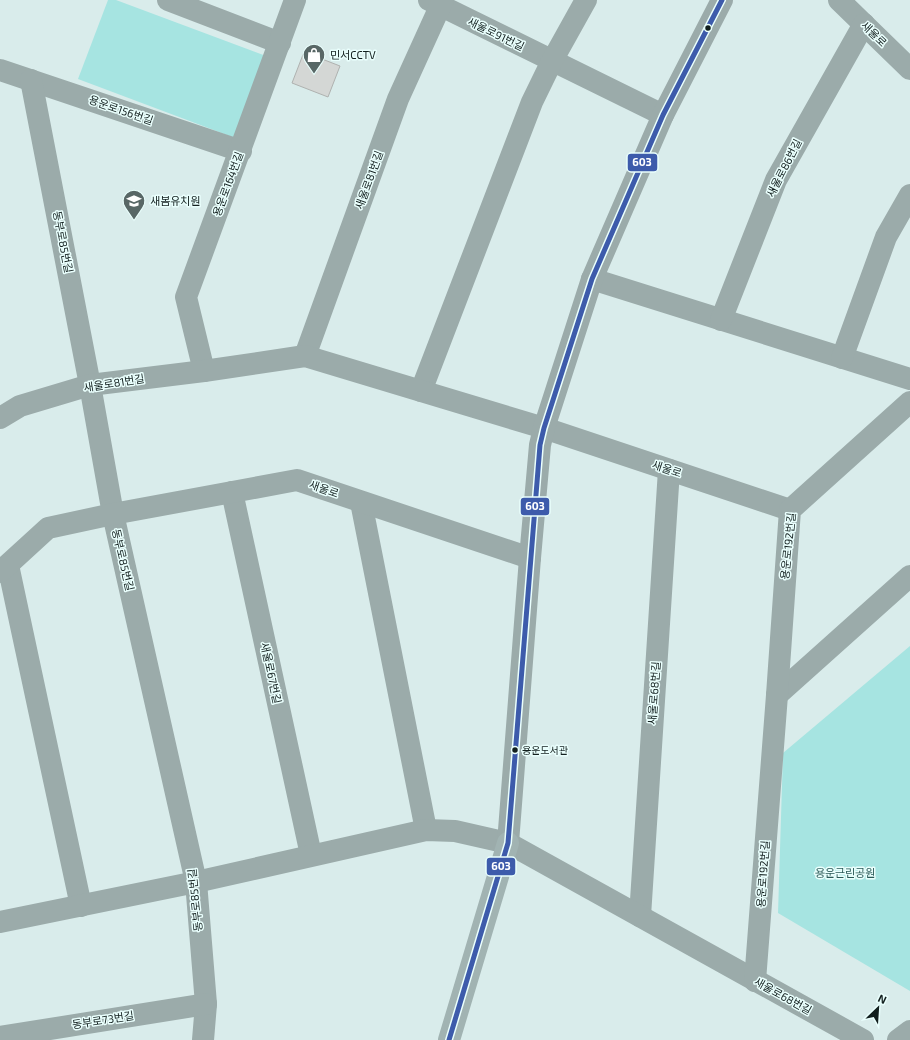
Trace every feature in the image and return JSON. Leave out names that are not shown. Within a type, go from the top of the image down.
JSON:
[{"type":"main road","points":[[449,1040],[508,843]]},
{"type":"street","points":[[168,0],[280,43]]},
{"type":"street","name":"용운로164번길","points":[[204,371],[186,297],[295,0]]},
{"type":"street","points":[[421,391],[532,102],[552,61],[586,0]]},
{"type":"street","points":[[0,922],[196,882],[426,830],[455,831],[508,843],[530,558],[540,445],[544,428],[592,279],[663,115],[722,0]]},
{"type":"street","name":"새울로","points":[[839,0],[910,69]]},
{"type":"street","name":"새울로91번길","points":[[437,2],[552,61],[663,115]]},
{"type":"street","name":"새울로81번길","points":[[305,356],[398,99],[437,2]]},
{"type":"street","name":"새울로86번길","points":[[721,320],[776,180],[864,24]]},
{"type":"street","name":"용운로156번길","points":[[0,70],[241,150]]},
{"type":"street","name":"동부로85번길","points":[[31,80],[90,385],[112,514],[196,882],[206,1004],[203,1040]]},
{"type":"street","points":[[842,358],[886,237],[910,195]]},
{"type":"street","points":[[592,279],[910,379]]},
{"type":"street","name":"새울로81번길","points":[[0,418],[20,406],[90,385],[204,371],[305,356],[544,428]]},
{"type":"street","name":"용운로192번길","points":[[755,981],[790,510],[910,402]]},
{"type":"street","name":"새울로","points":[[544,428],[790,510]]},
{"type":"street","name":"새울로68번길","points":[[640,916],[669,470]]},
{"type":"street","name":"새울로","points":[[112,514],[297,480],[530,558]]},
{"type":"street","name":"새울로67번길","points":[[232,492],[311,855]]},
{"type":"street","points":[[361,502],[426,830]]},
{"type":"street","points":[[81,906],[4,569],[48,528],[112,514]]},
{"type":"street","points":[[777,695],[910,576]]},
{"type":"street","name":"새울로68번길","points":[[508,843],[863,1040]]},
{"type":"street","name":"동부로73번길","points":[[0,1037],[206,1004]]},
{"type":"street","points":[[898,1040],[910,1031]]},
{"type":"green space","points":[[108,0],[116,0],[266,56],[235,138],[78,79]]},
{"type":"green space","name":"용운근린공원","points":[[910,646],[910,991],[778,913],[783,753]]},
{"type":"building","points":[[304,52],[340,66],[328,97],[292,83]]},
{"type":"transit line","name":"603","points":[[449,1040],[508,843],[540,445],[544,428],[592,279],[663,115],[722,0]]},
{"type":"place","name":"민서CCTV","points":[[314,74]]},
{"type":"place","name":"새봄유치원","points":[[134,220]]},
{"type":"place","name":"용운도서관","points":[[515,750]]}]
